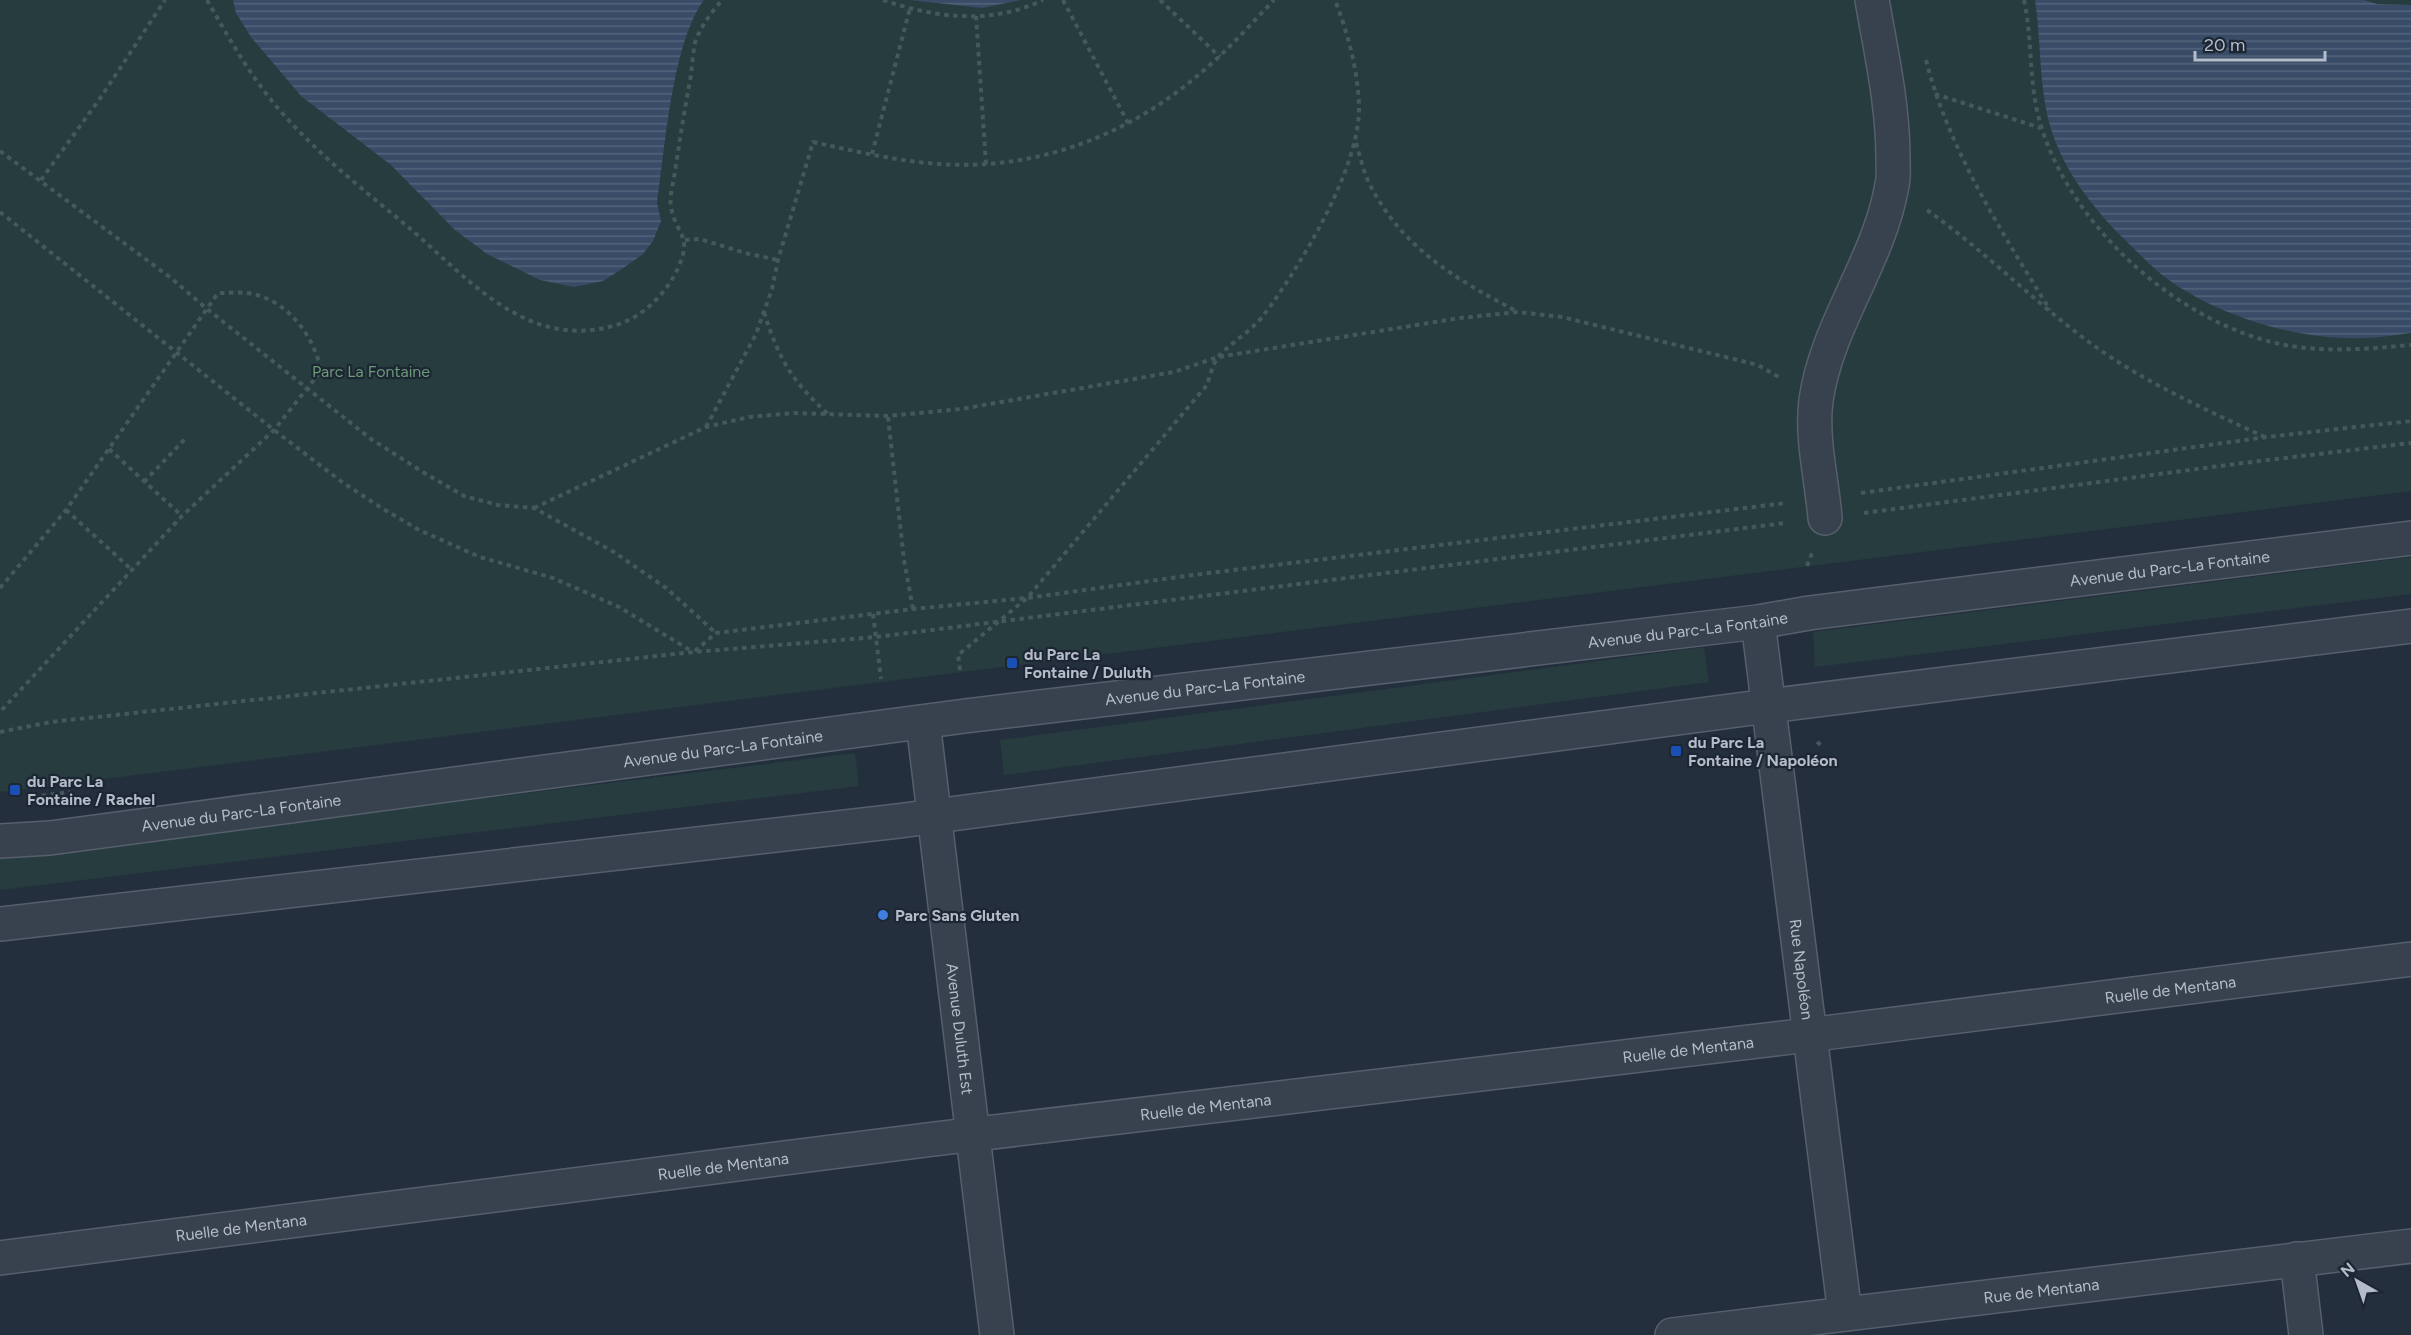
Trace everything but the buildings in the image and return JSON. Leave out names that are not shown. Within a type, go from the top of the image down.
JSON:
[{"type":"street","points":[[1824,508],[1815,425],[1816,400],[1830,347],[1878,236],[1893,184],[1893,141],[1888,95],[1872,0]]},
{"type":"street","name":"Avenue du Parc-La Fontaine","points":[[0,841],[50,838],[922,722],[1758,622],[2411,538]]},
{"type":"street","name":"Rue Napoléon","points":[[1758,622],[1808,1035],[1845,1314]]},
{"type":"street","points":[[0,924],[934,816],[1768,706],[2411,626]]},
{"type":"street","name":"Avenue Duluth Est","points":[[922,722],[997,1335]]},
{"type":"street","name":"Ruelle de Mentana","points":[[0,1258],[972,1135],[1808,1035],[2411,959]]},
{"type":"street","name":"Rue de Mentana","points":[[1672,1335],[2411,1245]]},
{"type":"street","points":[[2297,1259],[2306,1335]]},
{"type":"path","points":[[41,180],[101,97],[165,0]]},
{"type":"path","points":[[207,0],[241,56],[284,116],[366,192],[490,297],[521,318],[559,331],[580,333],[625,322],[647,308],[666,290],[683,255],[685,240],[670,206],[684,111],[696,41],[708,16],[722,0]]},
{"type":"path","points":[[883,0],[932,14],[976,16],[1007,13],[1043,0]]},
{"type":"path","points":[[1063,0],[1128,123]]},
{"type":"path","points":[[1160,0],[1220,57]]},
{"type":"path","points":[[706,428],[756,334],[772,289],[778,260],[813,142],[940,164],[986,164],[1025,160],[1065,150],[1108,134],[1177,93],[1220,57],[1274,0]]},
{"type":"path","points":[[960,670],[958,655],[1027,598],[1207,385],[1218,357],[1256,324],[1282,290],[1333,198],[1356,142],[1359,107],[1354,60],[1335,0]]},
{"type":"path","points":[[2024,0],[2035,102],[2041,128],[2056,163],[2099,227],[2149,280],[2183,304],[2229,329],[2280,344],[2351,350],[2411,345]]},
{"type":"path","points":[[872,154],[910,8]]},
{"type":"path","points":[[976,16],[986,164]]},
{"type":"path","points":[[1925,57],[1935,94],[1976,182],[2013,250],[2052,313]]},
{"type":"path","points":[[1935,94],[2041,128]]},
{"type":"path","points":[[1356,142],[1368,181],[1386,212],[1406,236],[1432,261],[1462,282],[1518,312]]},
{"type":"path","points":[[0,151],[171,278],[307,390],[371,438],[464,496],[498,505],[534,508],[614,552],[666,588],[716,633]]},
{"type":"path","points":[[1893,184],[1934,214],[2093,345],[2178,396],[2266,437]]},
{"type":"path","points":[[0,212],[342,482],[419,530],[480,557],[553,578],[619,607],[694,652]]},
{"type":"path","points":[[685,240],[700,239],[745,253],[778,260]]},
{"type":"path","points":[[0,588],[66,510],[218,294],[233,293],[261,297],[283,309],[308,335],[317,354],[321,371],[307,390],[274,430],[182,516],[131,569],[0,712]]},
{"type":"path","points":[[764,311],[774,344],[789,373],[805,393],[828,414]]},
{"type":"path","points":[[534,508],[706,428],[749,417],[794,413],[888,416],[961,409],[1174,372],[1218,357],[1403,326],[1518,312],[1562,317],[1758,365],[1816,400]]},
{"type":"path","points":[[888,416],[904,560],[913,609]]},
{"type":"path","points":[[0,732],[63,721],[694,652],[876,637],[1824,508],[2266,437],[2411,421]]},
{"type":"path","points":[[144,482],[186,438]]},
{"type":"path","points":[[694,652],[716,633],[913,609],[1027,598],[1217,572],[2243,463],[2411,443]]},
{"type":"path","points":[[109,448],[182,516]]},
{"type":"path","points":[[66,510],[131,569]]},
{"type":"path","points":[[873,614],[881,679]]},
{"type":"path","points":[[1817,742],[1822,746]]},
{"type":"green space","name":"Parc La Fontaine","points":[[0,0],[2411,0],[2411,491],[0,792]]},
{"type":"green space","points":[[2411,557],[2411,594],[1815,667],[1813,632]]},
{"type":"green space","points":[[1704,647],[1709,682],[1004,775],[1000,740]]},
{"type":"green space","points":[[855,753],[859,786],[0,890],[0,858]]},
{"type":"water","points":[[233,0],[704,0],[684,42],[677,69],[657,203],[661,221],[653,241],[643,254],[603,281],[574,287],[540,280],[487,254],[455,230],[391,165],[301,96],[251,37],[236,13]]},
{"type":"water","points":[[910,0],[1021,0],[982,8]]},
{"type":"water","points":[[2035,0],[2364,0],[2377,4],[2411,5],[2411,333],[2374,338],[2336,338],[2283,330],[2229,313],[2181,288],[2155,269],[2098,211],[2072,175],[2058,149],[2045,102]]},
{"type":"place","name":"du Parc La Fontaine / Duluth","points":[[1012,663]]},
{"type":"place","name":"du Parc La Fontaine / Napoléon","points":[[1676,751]]},
{"type":"place","name":"du Parc La Fontaine / Rachel","points":[[15,790]]},
{"type":"place","name":"Parc Sans Gluten","points":[[883,915]]}]
